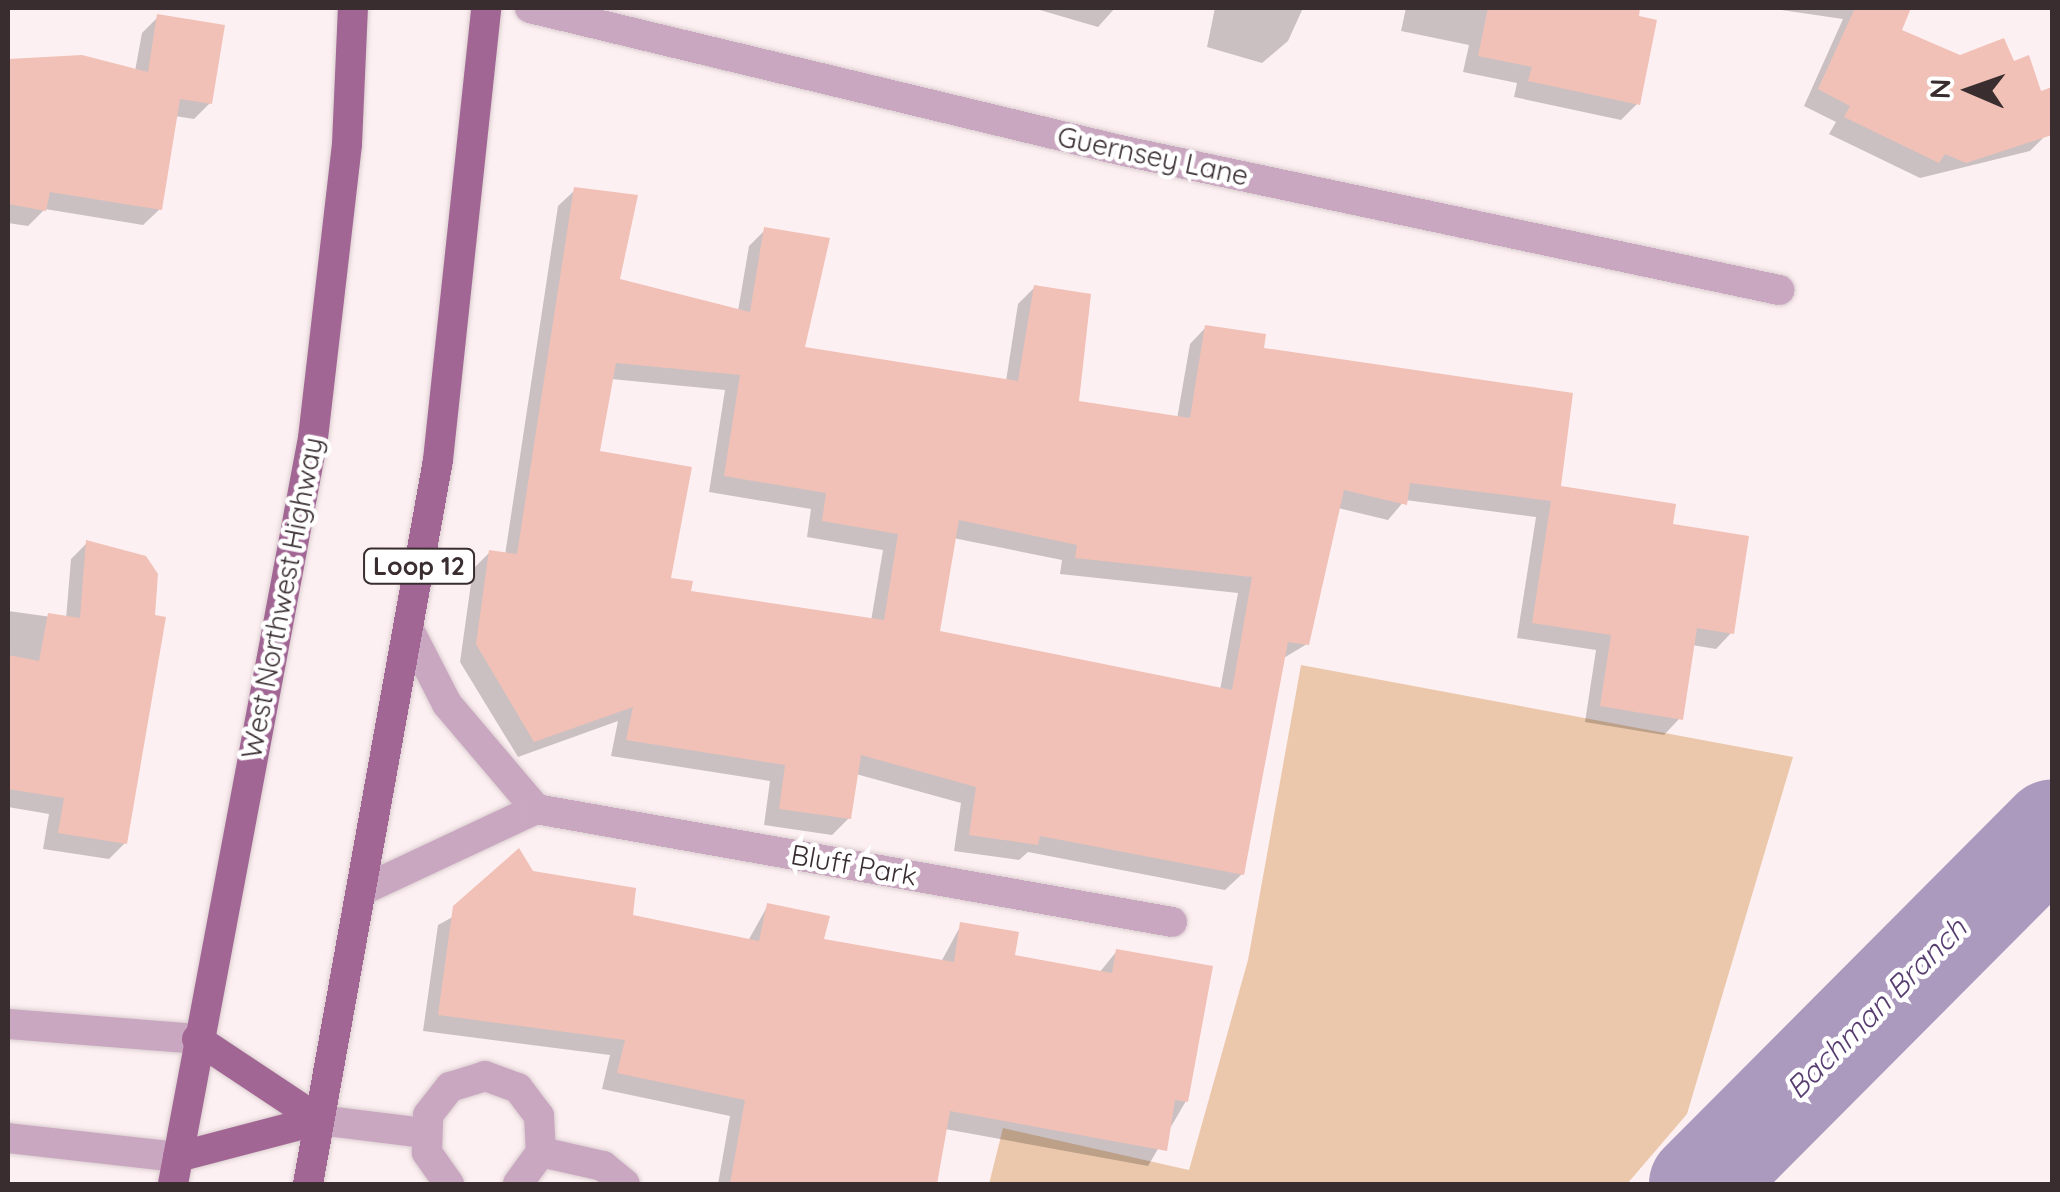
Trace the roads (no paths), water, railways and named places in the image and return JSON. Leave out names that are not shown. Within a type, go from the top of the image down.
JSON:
[{"type":"main road","name":"West Northwest Highway","points":[[176,1170],[197,1039],[313,438],[353,8]]},
{"type":"main road","name":"Loop 12","points":[[308,1184],[438,460],[486,8]]},
{"type":"main road","points":[[197,1039],[319,1120]]},
{"type":"main road","points":[[176,1170],[319,1120]]},
{"type":"street","name":"Guernsey Lane","points":[[530,8],[1106,147],[1779,290]]},
{"type":"street","points":[[361,891],[536,809],[447,704],[408,628]]},
{"type":"street","name":"Bluff Park","points":[[536,809],[1172,922]]},
{"type":"street","points":[[8,1024],[197,1039]]},
{"type":"street","points":[[424,1133],[450,1087],[484,1076],[531,1100],[541,1152],[518,1184]]},
{"type":"street","points":[[319,1120],[424,1133]]},
{"type":"street","points":[[424,1133],[449,1184]]},
{"type":"street","points":[[8,1138],[176,1170]]},
{"type":"street","points":[[541,1152],[604,1166],[625,1184]]},
{"type":"waterway","name":"Bachman Branch","points":[[1700,1184],[2052,831]]}]
